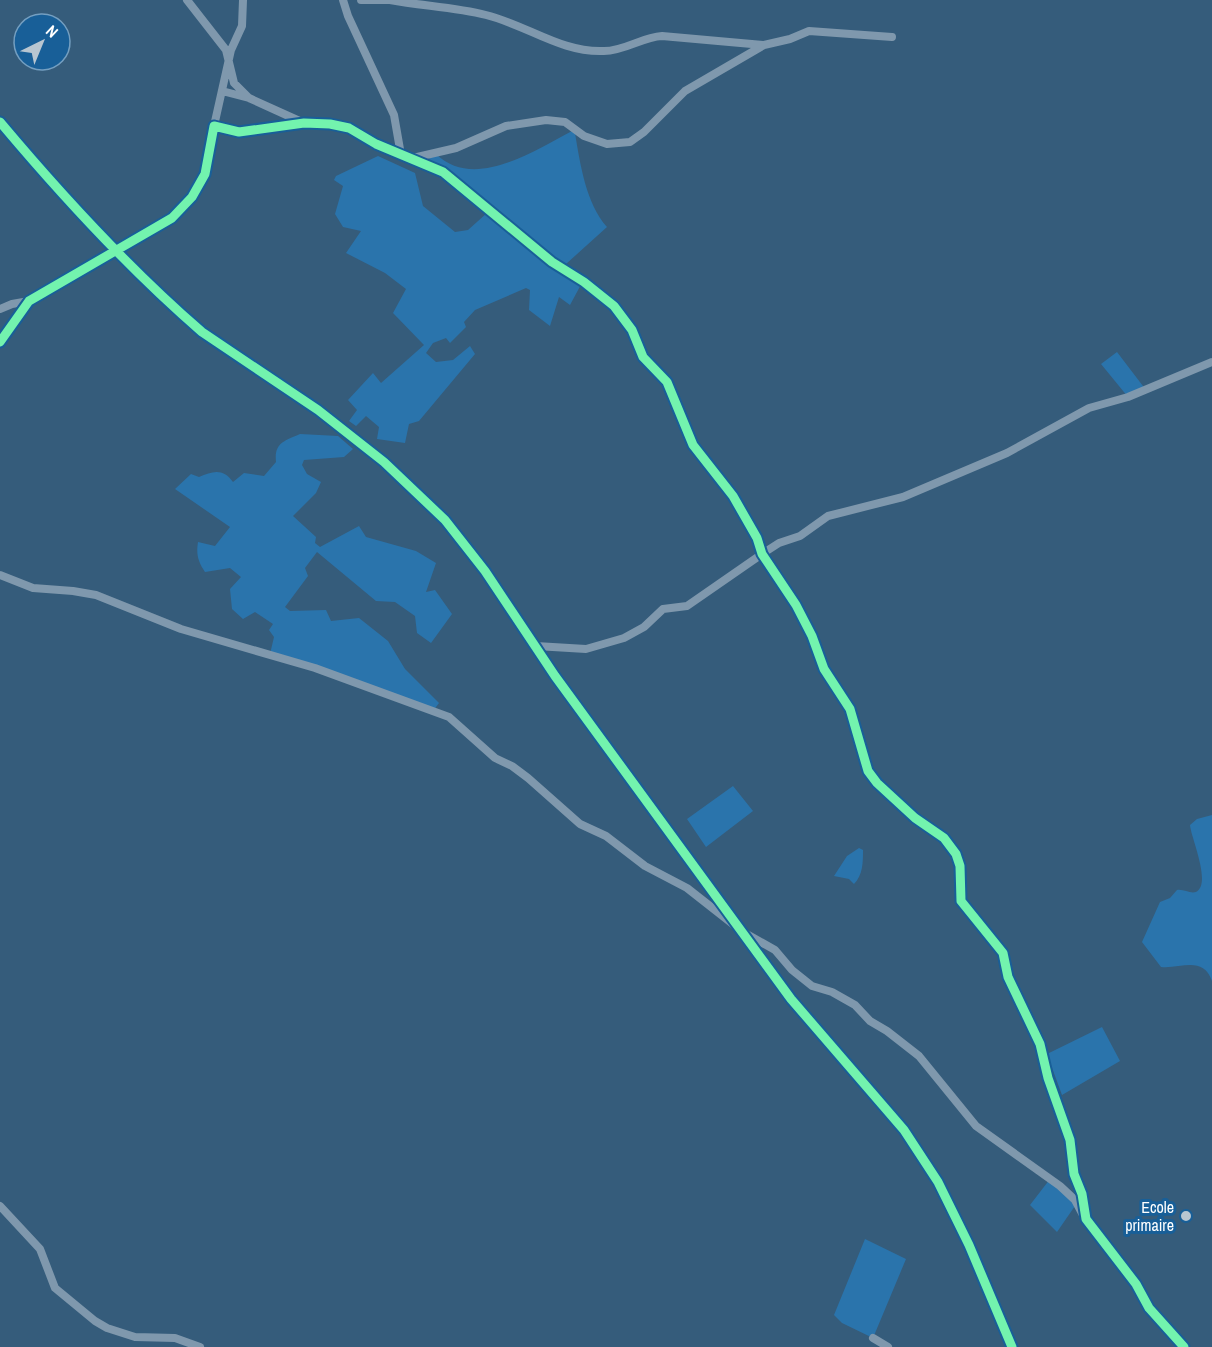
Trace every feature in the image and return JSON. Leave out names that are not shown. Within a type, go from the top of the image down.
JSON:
[{"type":"street","points":[[187,0],[229,56],[234,83],[249,98]]},
{"type":"street","points":[[0,342],[29,301],[73,273],[172,218],[192,197],[208,166],[229,56],[242,26],[243,0]]},
{"type":"street","points":[[343,0],[348,16],[394,115],[401,154]]},
{"type":"street","points":[[361,0],[388,0],[485,15],[553,42],[592,51],[619,50],[652,37],[662,36],[764,45]]},
{"type":"street","points":[[412,158],[456,148],[506,126],[539,120],[565,122],[584,136],[607,144],[630,142],[644,132],[685,91],[764,45],[790,39],[809,31],[892,37]]},
{"type":"street","points":[[222,91],[249,98],[304,123]]},
{"type":"street","points":[[0,122],[114,252],[202,332],[318,410],[415,490],[445,520],[536,645],[555,676],[791,999],[856,1076],[888,1108],[938,1182],[969,1245],[1012,1347]]},
{"type":"street","points":[[214,126],[239,132],[304,123],[340,125],[412,158],[455,181],[552,262],[584,282],[614,306],[632,330],[643,357],[667,382],[690,439],[734,496],[762,554],[793,599],[812,636],[824,669],[850,709],[868,771],[877,783],[915,818],[944,838],[956,854],[960,866],[961,901],[1003,953],[1008,977],[1040,1044],[1048,1078],[1070,1140],[1074,1174],[1082,1194],[1086,1219]]},
{"type":"street","points":[[0,309],[29,301]]},
{"type":"street","points":[[536,645],[586,649],[624,638],[644,627],[663,609],[687,606],[779,543],[800,536],[828,516],[903,497],[1007,453],[1089,408],[1128,397],[1212,362]]},
{"type":"street","points":[[0,575],[33,588],[73,591],[96,596],[181,629],[291,660],[442,712],[495,758],[512,766],[528,778],[580,824],[606,836],[645,866],[687,888],[743,932],[775,950],[792,970],[812,986],[832,992],[855,1005],[870,1021],[919,1056],[976,1126],[1060,1186],[1075,1200],[1086,1219],[1127,1270],[1149,1308],[1184,1347]]},
{"type":"street","points":[[0,1206],[40,1249],[55,1288],[95,1321],[107,1328],[135,1337],[175,1338],[200,1347]]},
{"type":"street","points":[[873,1338],[888,1347]]},
{"type":"shaded area","points":[[572,131],[575,133],[589,195],[607,227],[566,264],[584,279],[570,305],[559,297],[550,326],[529,310],[530,290],[526,288],[475,310],[464,322],[466,327],[450,343],[446,338],[433,343],[426,353],[436,362],[453,360],[470,346],[475,354],[419,421],[409,424],[405,443],[377,439],[379,427],[366,416],[356,426],[349,421],[357,410],[348,400],[373,373],[381,383],[424,345],[393,313],[406,289],[385,273],[346,253],[361,231],[343,227],[335,214],[343,186],[334,180],[336,176],[378,156],[415,173],[423,206],[455,232],[468,230],[487,213],[446,179],[428,168],[430,155],[436,154],[451,164],[468,169],[486,168],[522,157]]},
{"type":"shaded area","points":[[1117,352],[1146,390],[1128,397],[1101,364]]},
{"type":"shaded area","points":[[300,434],[338,436],[353,449],[344,457],[304,460],[302,465],[307,474],[321,482],[316,493],[293,516],[316,537],[315,543],[320,547],[359,526],[366,537],[416,551],[436,563],[426,592],[435,590],[452,614],[431,643],[417,633],[415,616],[395,602],[376,601],[317,552],[305,568],[308,576],[285,607],[290,611],[326,610],[331,621],[359,618],[388,641],[405,669],[439,703],[433,711],[270,654],[274,637],[269,630],[273,624],[255,612],[243,619],[232,609],[230,589],[241,577],[230,568],[205,572],[201,565],[197,554],[198,542],[215,546],[230,527],[175,489],[191,474],[199,477],[218,472],[225,474],[233,482],[244,473],[264,476],[276,462],[278,447]]},
{"type":"shaded area","points":[[733,786],[753,811],[706,847],[687,819]]},
{"type":"shaded area","points":[[1212,815],[1212,981],[1203,968],[1197,966],[1161,967],[1142,942],[1160,902],[1170,898],[1177,890],[1196,892],[1200,887],[1201,871],[1190,825],[1197,819]]},
{"type":"shaded area","points":[[859,848],[863,850],[863,864],[854,884],[849,879],[834,876],[847,856]]},
{"type":"shaded area","points":[[1102,1027],[1120,1061],[1062,1095],[1047,1054]]},
{"type":"shaded area","points":[[1050,1179],[1077,1203],[1057,1232],[1030,1205]]},
{"type":"shaded area","points":[[865,1239],[906,1259],[873,1338],[842,1323],[834,1315]]},
{"type":"cycle path","points":[[0,122],[97,231],[175,308],[202,332],[318,410],[384,462],[445,520],[485,571],[555,676],[791,999],[904,1130],[938,1182],[969,1245],[1012,1347]]},
{"type":"cycle path","points":[[0,342],[29,301],[172,218],[192,197],[205,174],[214,126],[239,132],[304,123],[330,124],[349,128],[376,144],[443,172],[552,262],[584,282],[614,306],[632,330],[643,357],[667,382],[693,445],[733,496],[757,538],[762,554],[796,605],[812,636],[824,669],[850,709],[868,771],[877,783],[915,818],[944,838],[956,854],[960,866],[961,901],[1003,953],[1008,977],[1040,1044],[1048,1078],[1070,1140],[1074,1174],[1082,1194],[1086,1219],[1136,1284],[1149,1308],[1184,1347]]},
{"type":"place","name":"Ecole primaire","points":[[1186,1216]]}]
